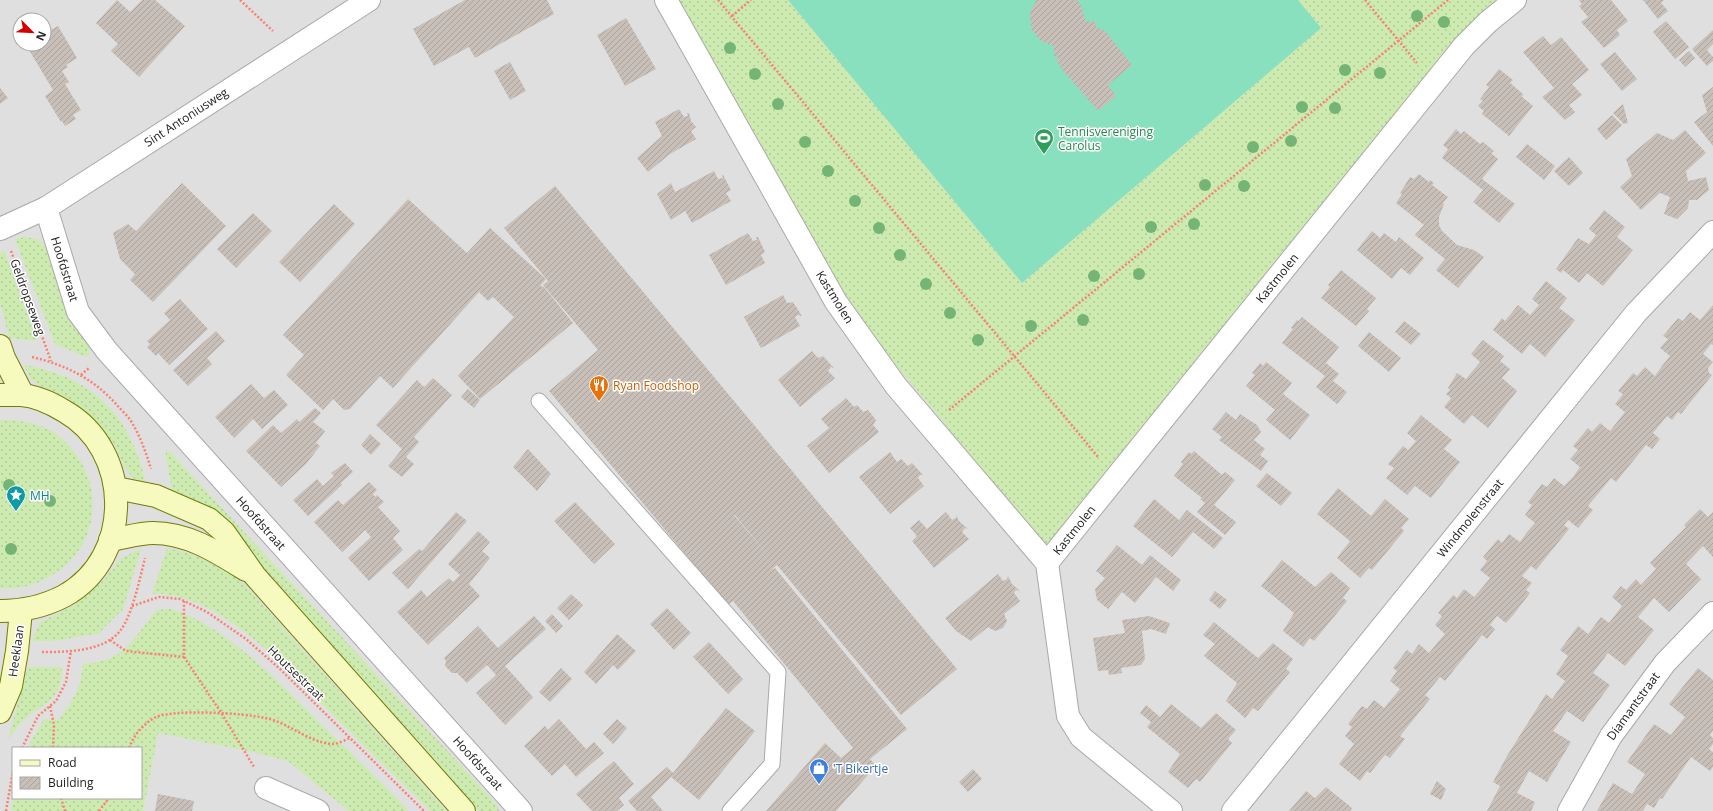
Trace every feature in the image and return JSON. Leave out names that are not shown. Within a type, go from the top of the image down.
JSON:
[{"type":"street","name":"Sint Antoniusweg","points":[[1,229],[46,208],[369,0]]},
{"type":"street","name":"Kastmolen","points":[[666,0],[836,302],[896,386],[1047,563],[1068,716],[1081,737],[1171,811]]},
{"type":"street","name":"Kastmolen","points":[[1047,563],[1433,83],[1464,46],[1488,22],[1515,0]]},
{"type":"street","name":"Hoofdstraat","points":[[46,208],[78,312],[107,351],[521,811]]},
{"type":"street","name":"Windmolenstraat","points":[[1233,811],[1636,313],[1713,232]]},
{"type":"street","points":[[0,346],[4,358],[23,395]]},
{"type":"street","points":[[0,395],[23,395],[50,402],[74,416],[94,436],[108,460],[116,488],[116,514],[110,540],[100,562],[84,580],[72,590],[44,605],[10,611]]},
{"type":"street","points":[[116,488],[156,496],[209,519],[224,532],[255,576],[464,811]]},
{"type":"street","points":[[110,540],[153,533],[176,537],[202,544],[255,576]]},
{"type":"street","name":"Heeklaan","points":[[0,712],[11,686],[17,651],[10,611]]},
{"type":"street","name":"Diamantstraat","points":[[1569,811],[1610,736],[1665,663],[1713,613]]},
{"type":"street","points":[[266,788],[318,811]]},
{"type":"lane","points":[[539,401],[778,672],[772,764],[730,811]]},
{"type":"path","points":[[240,0],[274,32]]},
{"type":"path","points":[[718,0],[1116,478]]},
{"type":"path","points":[[732,16],[751,0]]},
{"type":"path","points":[[1366,0],[1433,83]]},
{"type":"path","points":[[930,426],[1448,0]]},
{"type":"path","name":"Geldropseweg","points":[[1,229],[51,362]]},
{"type":"path","name":"Houtsestraat","points":[[131,606],[159,597],[180,599],[207,612],[246,639],[280,669],[424,811]]},
{"type":"path","points":[[184,601],[184,658],[222,714],[266,788]]},
{"type":"path","points":[[110,640],[126,651],[184,658]]},
{"type":"path","points":[[22,747],[38,716],[56,701],[66,682],[71,650]]},
{"type":"path","points":[[50,706],[54,725],[53,747]]},
{"type":"path","points":[[129,747],[133,736],[145,724],[157,717],[176,713],[222,714],[266,718],[324,742],[334,744],[350,738]]},
{"type":"path","points":[[6,811],[12,777]]},
{"type":"path","points":[[61,799],[65,811]]},
{"type":"path","points":[[98,811],[108,799]]},
{"type":"shaded area","points":[[0,0],[1713,0],[1713,811],[0,811]]},
{"type":"green space","points":[[678,0],[788,0],[1022,283],[1321,28],[1298,0],[1501,0],[1047,548],[883,349],[843,294]]},
{"type":"green space","name":"Tennisvereniging Carolus","points":[[788,0],[1298,0],[1321,28],[1022,283]]},
{"type":"green space","points":[[25,237],[37,239],[47,247],[69,312],[90,348],[89,355],[86,357],[55,344],[15,239]]},
{"type":"green space","points":[[4,250],[37,340],[35,341],[9,338],[0,302],[0,254]]},
{"type":"green space","points":[[24,365],[49,371],[71,379],[90,390],[106,404],[120,420],[131,439],[140,461],[146,485],[133,478],[124,466],[115,446],[94,419],[65,397],[40,386],[30,378]]},
{"type":"green space","points":[[0,420],[32,423],[54,432],[76,453],[86,472],[92,492],[92,512],[88,531],[79,549],[66,565],[47,578],[18,588],[0,588]]},
{"type":"green space","points":[[165,450],[170,452],[491,798],[498,807],[499,811],[479,811],[217,516],[172,491]]},
{"type":"green space","points":[[167,548],[208,561],[226,571],[244,584],[446,811],[430,811],[278,660],[229,621],[203,606],[177,597],[152,594]]},
{"type":"green space","points":[[141,549],[123,609],[99,633],[55,641],[32,641],[39,623],[73,606],[104,580],[121,558]]},
{"type":"green space","points":[[171,609],[192,618],[232,642],[250,656],[285,688],[409,811],[349,811],[288,761],[248,751],[158,733],[143,811],[11,811],[13,799],[142,799],[142,747],[28,747],[44,719],[58,720],[68,706],[78,688],[83,664],[104,660],[117,655],[133,641],[156,610]]},
{"type":"green space","points":[[28,667],[62,667],[59,688],[50,700],[22,722],[8,739]]},
{"type":"building","points":[[117,0],[130,12],[142,0],[155,0],[185,26],[139,77],[111,51],[118,44],[96,23]]},
{"type":"building","points":[[465,0],[547,0],[554,14],[475,58],[469,47],[434,66],[413,29]]},
{"type":"building","points":[[1037,0],[1077,0],[1082,7],[1085,21],[1096,22],[1095,26],[1105,31],[1132,65],[1108,85],[1116,96],[1098,111],[1060,67],[1062,67],[1057,62],[1058,57],[1054,57],[1054,46],[1041,41],[1032,30],[1030,16],[1031,9]]},
{"type":"building","points":[[1579,0],[1611,0],[1628,21],[1617,30],[1620,35],[1604,48],[1581,22],[1588,17],[1579,6],[1582,4]]},
{"type":"building","points":[[1643,0],[1664,0],[1661,3],[1668,11],[1658,19]]},
{"type":"building","points":[[626,18],[656,69],[625,86],[597,35]]},
{"type":"building","points":[[1666,21],[1689,47],[1675,59],[1653,32]]},
{"type":"building","points":[[58,26],[77,58],[66,65],[68,67],[62,71],[69,82],[65,84],[81,110],[73,115],[76,119],[65,126],[45,96],[53,90],[30,52],[52,52],[52,29]]},
{"type":"building","points":[[1713,30],[1713,44],[1707,50],[1713,57],[1713,61],[1707,66],[1692,49]]},
{"type":"building","points":[[1543,36],[1551,45],[1561,37],[1589,70],[1572,84],[1582,95],[1569,105],[1575,112],[1565,120],[1542,97],[1554,88],[1523,52]]},
{"type":"building","points":[[1689,51],[1695,58],[1685,67],[1679,60]]},
{"type":"building","points":[[1615,52],[1637,79],[1622,91],[1600,64]]},
{"type":"building","points":[[510,62],[526,91],[510,100],[494,71]]},
{"type":"building","points":[[1499,69],[1513,80],[1510,83],[1523,94],[1522,97],[1533,106],[1509,136],[1482,114],[1484,111],[1478,106],[1483,101],[1480,99],[1489,87],[1486,85]]},
{"type":"building","points":[[1713,87],[1713,146],[1694,122],[1707,112],[1702,95]]},
{"type":"building","points":[[0,88],[8,98],[0,104]]},
{"type":"building","points":[[1623,104],[1628,123],[1624,124],[1613,113]]},
{"type":"building","points":[[679,109],[684,117],[688,116],[687,113],[689,113],[691,121],[696,127],[691,131],[696,139],[670,154],[648,172],[637,158],[662,136],[655,122]]},
{"type":"building","points":[[1612,115],[1622,125],[1606,140],[1597,129]]},
{"type":"building","points":[[1456,129],[1461,134],[1464,131],[1480,144],[1483,142],[1494,151],[1491,153],[1498,159],[1482,179],[1515,204],[1499,223],[1473,202],[1483,190],[1442,158],[1448,149],[1443,145]]},
{"type":"building","points":[[1685,130],[1706,153],[1686,171],[1688,181],[1706,177],[1709,190],[1697,200],[1689,200],[1688,208],[1677,219],[1664,214],[1670,197],[1660,193],[1641,210],[1620,187],[1632,176],[1626,159],[1657,133],[1673,140]]},
{"type":"building","points":[[1527,144],[1555,166],[1544,180],[1516,157]]},
{"type":"building","points":[[1569,157],[1583,173],[1569,186],[1554,171]]},
{"type":"building","points":[[714,171],[718,179],[723,178],[723,175],[731,190],[726,193],[731,201],[692,223],[685,211],[671,220],[657,194],[671,183],[675,192]]},
{"type":"building","points":[[1419,174],[1429,182],[1430,180],[1434,183],[1432,185],[1448,197],[1443,203],[1444,204],[1439,217],[1439,225],[1442,231],[1457,245],[1474,250],[1484,257],[1458,288],[1436,270],[1445,259],[1415,235],[1424,225],[1396,203],[1402,194],[1400,193],[1410,177],[1414,179]]},
{"type":"building","points":[[182,183],[226,226],[153,302],[130,280],[135,274],[120,259],[113,233],[128,224],[136,231]]},
{"type":"building","points":[[555,186],[957,669],[901,715],[777,565],[771,570],[775,568],[907,729],[870,759],[876,766],[836,811],[766,811],[825,743],[841,758],[853,748],[733,601],[728,605],[549,391],[598,350],[543,285],[548,281],[504,228]],"holes":[[[734,514],[771,559],[734,515]]]},
{"type":"building","points":[[408,199],[467,253],[490,228],[546,279],[540,286],[544,287],[573,323],[480,399],[458,376],[514,317],[493,297],[488,301],[479,292],[393,388],[380,376],[350,409],[344,410],[333,399],[323,410],[286,375],[304,355],[283,335]]},
{"type":"building","points":[[334,204],[355,224],[300,282],[279,262]]},
{"type":"building","points":[[1604,210],[1625,227],[1617,237],[1633,250],[1603,286],[1587,273],[1579,283],[1563,270],[1561,273],[1556,269],[1578,238],[1589,244],[1596,235],[1589,229]]},
{"type":"building","points":[[253,213],[272,231],[236,268],[217,249]]},
{"type":"building","points":[[1372,231],[1380,238],[1384,233],[1396,242],[1399,237],[1424,258],[1410,275],[1401,268],[1392,279],[1357,250]]},
{"type":"building","points":[[748,233],[753,241],[757,240],[756,237],[758,237],[765,252],[761,255],[765,263],[726,285],[709,255]]},
{"type":"building","points":[[1341,270],[1376,298],[1367,309],[1369,311],[1356,326],[1321,298],[1330,287],[1328,285]]},
{"type":"building","points":[[1546,281],[1567,298],[1559,308],[1575,320],[1545,357],[1530,344],[1522,354],[1493,330],[1502,318],[1505,321],[1518,305],[1530,315],[1539,305],[1532,299]]},
{"type":"building","points":[[783,295],[787,303],[793,302],[802,316],[798,315],[795,317],[800,326],[761,348],[744,317]]},
{"type":"building","points":[[180,299],[208,329],[169,365],[158,353],[156,356],[147,347],[150,344],[147,341],[170,320],[164,313]]},
{"type":"building","points":[[1713,305],[1713,345],[1711,344],[1703,354],[1713,362],[1708,368],[1709,373],[1712,375],[1681,414],[1678,412],[1672,420],[1667,416],[1653,433],[1660,439],[1652,449],[1646,445],[1616,482],[1611,478],[1588,506],[1593,510],[1578,528],[1568,520],[1564,525],[1569,529],[1536,570],[1531,566],[1522,576],[1532,583],[1526,590],[1530,593],[1514,614],[1506,623],[1497,616],[1490,625],[1495,629],[1487,639],[1482,635],[1445,681],[1440,677],[1425,695],[1430,699],[1400,736],[1405,739],[1390,758],[1385,755],[1370,773],[1367,771],[1360,781],[1339,764],[1354,744],[1345,736],[1352,727],[1348,724],[1362,706],[1367,709],[1374,700],[1384,708],[1400,689],[1390,681],[1397,671],[1393,668],[1407,650],[1412,654],[1419,644],[1429,653],[1445,634],[1435,625],[1442,616],[1438,613],[1453,595],[1457,598],[1464,589],[1474,597],[1482,588],[1490,578],[1480,570],[1487,561],[1483,557],[1498,539],[1502,543],[1509,534],[1520,542],[1535,523],[1525,515],[1532,505],[1528,502],[1542,484],[1547,487],[1554,478],[1564,486],[1573,477],[1580,467],[1570,459],[1578,450],[1573,446],[1588,428],[1592,432],[1600,423],[1610,431],[1625,412],[1615,404],[1623,394],[1618,391],[1633,373],[1637,376],[1645,367],[1655,376],[1670,356],[1660,348],[1668,339],[1663,336],[1678,318],[1683,321],[1690,312],[1700,320]]},
{"type":"building","points":[[1302,317],[1339,347],[1326,363],[1339,374],[1333,381],[1347,392],[1337,404],[1316,387],[1325,376],[1282,343],[1293,329],[1291,328],[1297,320],[1299,321]]},
{"type":"building","points":[[1404,321],[1421,334],[1411,345],[1395,332]]},
{"type":"building","points":[[216,331],[225,341],[207,358],[212,364],[188,386],[173,370]]},
{"type":"building","points":[[1369,332],[1401,358],[1389,372],[1358,346]]},
{"type":"building","points":[[1483,340],[1504,356],[1500,361],[1510,369],[1502,378],[1517,391],[1488,428],[1472,415],[1464,424],[1444,407],[1451,398],[1446,394],[1450,390],[1448,388],[1457,373],[1466,379],[1480,362],[1471,354]]},
{"type":"building","points":[[812,351],[818,358],[823,356],[834,368],[831,367],[828,371],[835,378],[800,407],[778,380]]},
{"type":"building","points":[[1266,362],[1292,383],[1283,394],[1310,415],[1290,440],[1266,420],[1275,410],[1246,386],[1255,375],[1252,373],[1260,363],[1263,366]]},
{"type":"building","points":[[433,378],[452,395],[414,437],[419,442],[406,457],[414,464],[402,477],[388,466],[402,449],[376,425],[417,380],[424,387]]},
{"type":"building","points":[[251,384],[264,398],[274,390],[288,405],[262,429],[253,419],[234,438],[215,417]]},
{"type":"building","points":[[468,389],[480,400],[474,408],[461,397]]},
{"type":"building","points":[[846,398],[854,407],[857,405],[863,412],[868,410],[876,420],[873,425],[879,432],[829,473],[807,446],[829,428],[821,419]]},
{"type":"building","points":[[315,408],[321,413],[313,422],[325,431],[316,443],[320,446],[306,464],[281,487],[246,451],[273,425],[281,433],[297,419],[299,422]]},
{"type":"building","points":[[1226,412],[1236,420],[1240,414],[1257,425],[1261,432],[1254,440],[1265,449],[1260,455],[1268,461],[1261,471],[1219,440],[1222,437],[1212,429]]},
{"type":"building","points":[[1421,415],[1452,440],[1444,449],[1460,462],[1431,498],[1415,486],[1407,495],[1386,478],[1394,468],[1388,464],[1403,446],[1408,450],[1416,441],[1407,433]]},
{"type":"building","points":[[370,434],[381,444],[371,455],[361,445]]},
{"type":"building","points":[[528,449],[551,474],[537,491],[513,467]]},
{"type":"building","points":[[1194,451],[1222,475],[1225,472],[1235,480],[1214,505],[1236,522],[1225,535],[1197,512],[1205,503],[1200,499],[1202,498],[1174,476],[1183,464],[1181,462],[1189,452],[1191,454]]},
{"type":"building","points":[[890,452],[897,462],[901,459],[908,466],[912,463],[923,475],[920,475],[918,478],[924,486],[890,514],[859,477]]},
{"type":"building","points":[[345,463],[353,472],[341,483],[342,485],[308,516],[293,500],[317,479],[323,486],[334,476],[331,473]]},
{"type":"building","points":[[1267,473],[1292,493],[1281,506],[1256,486]]},
{"type":"building","points":[[369,482],[377,490],[373,494],[375,497],[377,495],[384,502],[378,507],[400,531],[393,538],[403,550],[369,581],[348,558],[371,537],[365,530],[342,552],[314,522],[338,500],[343,505]]},
{"type":"building","points":[[1338,488],[1371,516],[1385,499],[1409,519],[1401,528],[1404,531],[1372,570],[1369,568],[1360,578],[1337,558],[1350,541],[1317,514]]},
{"type":"building","points":[[1154,499],[1179,520],[1187,510],[1223,538],[1214,549],[1193,532],[1172,557],[1133,526]]},
{"type":"building","points":[[575,502],[615,544],[594,564],[554,521]]},
{"type":"building","points":[[1700,509],[1708,517],[1713,512],[1713,557],[1703,546],[1686,564],[1701,579],[1669,612],[1654,598],[1638,617],[1654,630],[1625,666],[1608,653],[1593,673],[1610,685],[1583,722],[1567,711],[1553,731],[1571,742],[1547,782],[1529,771],[1517,793],[1535,802],[1531,811],[1487,811],[1500,786],[1493,782],[1507,756],[1546,694],[1552,699],[1565,681],[1556,674],[1568,656],[1560,650],[1578,626],[1588,634],[1601,617],[1609,623],[1622,606],[1612,597],[1621,586],[1626,590],[1636,579],[1641,585],[1656,569],[1650,563],[1686,527],[1684,525]]},
{"type":"building","points":[[456,512],[467,521],[408,589],[392,573],[419,549],[422,551]]},
{"type":"building","points":[[946,512],[952,520],[956,518],[956,515],[959,521],[968,529],[965,528],[962,532],[969,539],[934,568],[912,541],[917,536],[910,528],[919,520],[927,529]]},
{"type":"building","points":[[478,531],[490,542],[482,551],[490,558],[469,584],[480,596],[428,645],[397,612],[421,590],[427,597],[449,578],[453,582],[460,575],[448,564]]},
{"type":"building","points":[[1117,545],[1142,565],[1150,555],[1181,580],[1173,591],[1156,577],[1135,603],[1122,592],[1108,609],[1097,600],[1095,589],[1105,578],[1096,571]]},
{"type":"building","points":[[1282,560],[1315,587],[1331,572],[1350,588],[1343,598],[1347,601],[1314,641],[1310,638],[1303,647],[1283,631],[1294,613],[1261,586]]},
{"type":"building","points":[[998,574],[1003,581],[1007,579],[1008,576],[1012,584],[1020,591],[1016,590],[1014,593],[1020,601],[1004,614],[1007,621],[1003,628],[995,631],[988,627],[971,641],[956,631],[945,618]]},
{"type":"building","points":[[1215,591],[1227,600],[1220,609],[1209,600]]},
{"type":"building","points":[[571,594],[583,605],[569,620],[557,608]]},
{"type":"building","points":[[667,608],[691,633],[674,650],[650,624]]},
{"type":"building","points":[[552,614],[563,626],[556,633],[545,621]]},
{"type":"building","points":[[534,616],[546,629],[505,666],[533,697],[505,725],[476,693],[496,675],[487,665],[467,683],[457,673],[452,673],[445,666],[446,661],[444,658],[478,626],[498,648]]},
{"type":"building","points":[[1149,616],[1170,623],[1166,634],[1151,629],[1142,631],[1145,659],[1141,665],[1121,668],[1122,673],[1109,675],[1108,670],[1098,671],[1093,638],[1125,633],[1122,620]]},
{"type":"building","points":[[1214,622],[1258,658],[1273,643],[1293,659],[1286,669],[1290,672],[1258,711],[1253,708],[1245,718],[1226,701],[1237,683],[1204,656],[1215,644],[1203,635]]},
{"type":"building","points":[[617,634],[636,651],[618,670],[613,665],[596,684],[584,672]]},
{"type":"building","points":[[709,642],[743,679],[728,694],[693,657]]},
{"type":"building","points":[[561,668],[572,679],[550,702],[539,692]]},
{"type":"building","points":[[1698,668],[1713,680],[1713,731],[1710,735],[1713,738],[1713,744],[1709,749],[1713,752],[1713,767],[1710,771],[1691,757],[1654,808],[1647,804],[1643,811],[1597,811],[1613,783],[1632,794],[1645,774],[1627,762],[1654,724],[1671,735],[1685,717],[1669,704]]},
{"type":"building","points":[[1171,704],[1201,728],[1216,713],[1236,730],[1228,739],[1232,743],[1200,782],[1196,779],[1188,788],[1168,772],[1180,754],[1147,727],[1151,722],[1140,713],[1146,705],[1160,717]]},
{"type":"building","points":[[726,708],[755,731],[699,800],[671,777],[651,797],[663,811],[637,811],[628,801],[667,767],[673,773]]},
{"type":"building","points":[[559,719],[586,749],[594,742],[604,753],[576,777],[565,764],[552,776],[524,746],[545,726],[548,730]]},
{"type":"building","points":[[617,719],[627,728],[613,744],[603,734]]},
{"type":"building","points":[[614,761],[634,784],[619,798],[624,805],[617,811],[592,811],[576,794]]},
{"type":"building","points":[[973,769],[982,779],[968,792],[959,782]]},
{"type":"building","points":[[1437,781],[1446,789],[1441,800],[1430,794]]},
{"type":"building","points":[[1326,787],[1352,808],[1350,811],[1289,811],[1306,791],[1315,798]]},
{"type":"building","points":[[158,794],[194,801],[192,811],[155,811]]},
{"type":"place","name":"Tennisvereniging Carolus","points":[[1044,155]]},
{"type":"place","name":"Ryan Foodshop","points":[[599,402]]},
{"type":"place","name":"MH","points":[[16,512]]},
{"type":"place","name":"'T Bikertje","points":[[819,785]]}]
